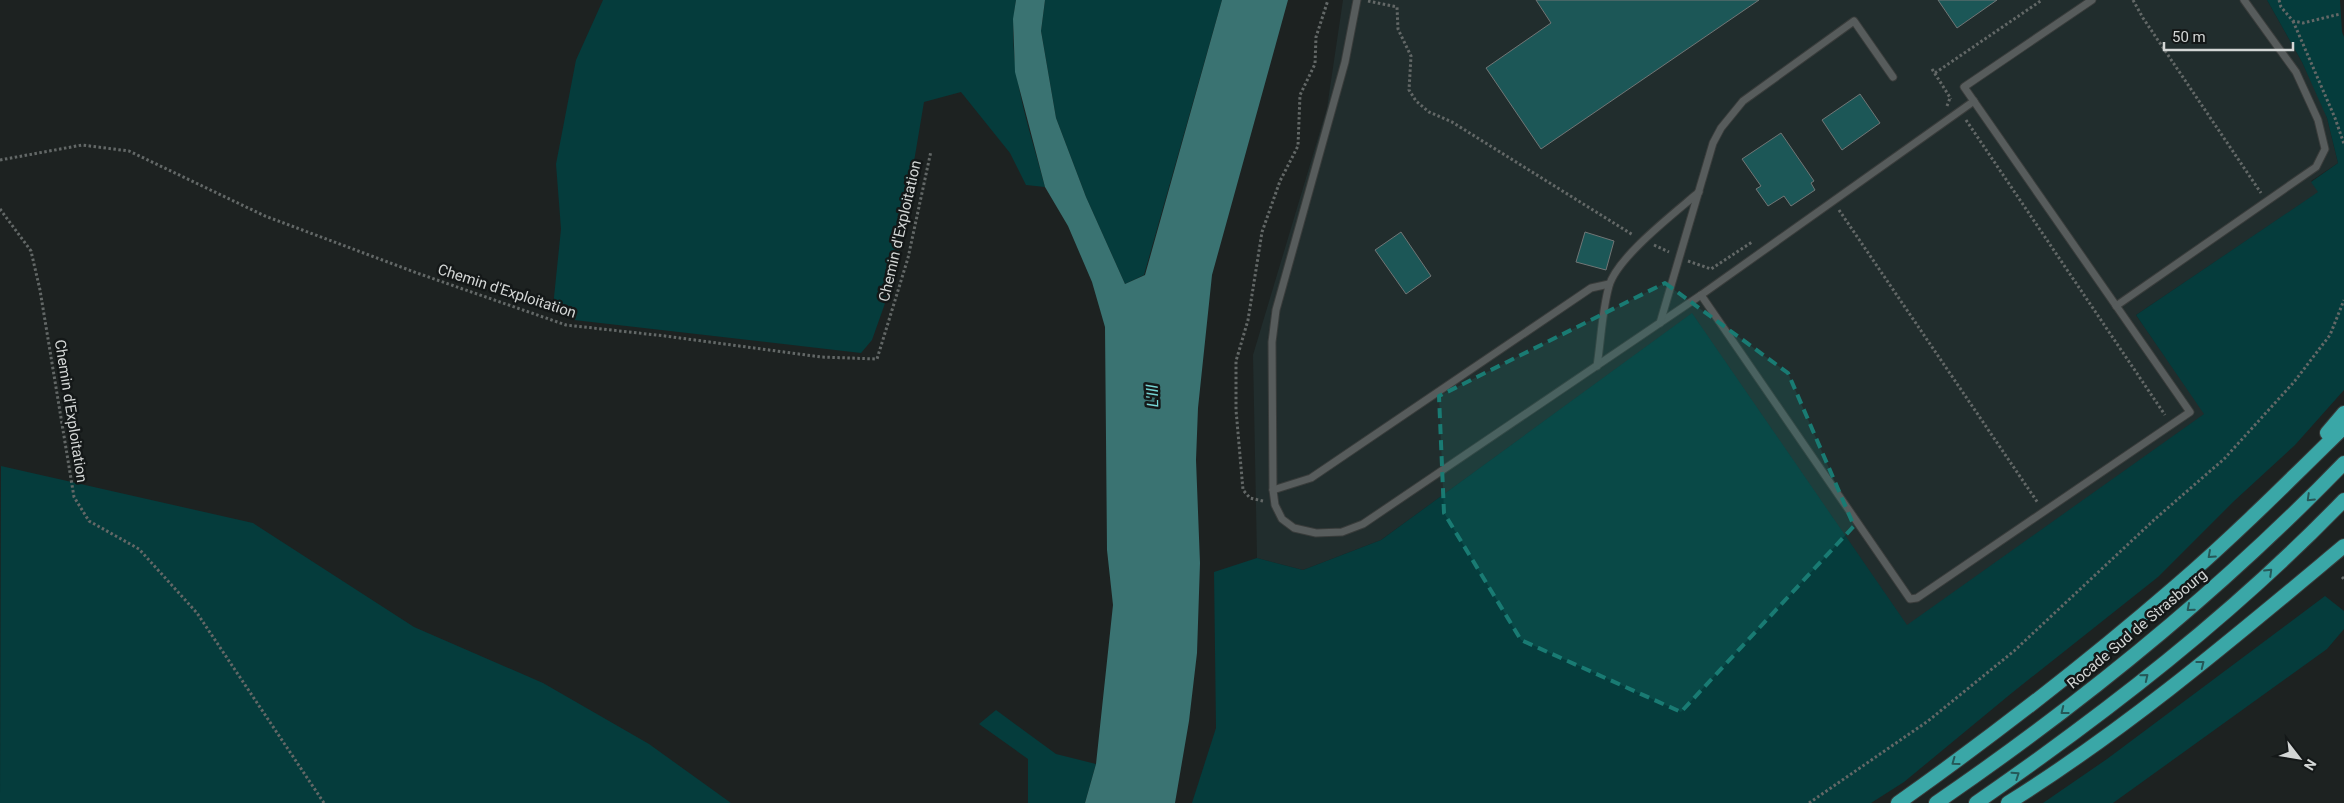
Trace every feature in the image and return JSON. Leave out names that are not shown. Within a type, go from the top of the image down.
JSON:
[{"type":"highway","points":[[2297,473],[2344,413]]},
{"type":"highway","points":[[1898,803],[2091,658],[2177,586],[2344,427]]},
{"type":"highway","name":"Rocade Sud de Strasbourg","points":[[1936,803],[2019,745],[2170,625],[2252,553],[2344,463]]},
{"type":"highway","points":[[1976,803],[2035,762],[2186,644],[2262,578],[2344,500]]},
{"type":"highway","points":[[2241,633],[2344,535]]},
{"type":"highway","points":[[2008,803],[2137,713],[2241,633],[2344,546]]},
{"type":"lane","points":[[1359,0],[1345,62],[1276,310],[1272,342],[1273,490],[1275,505],[1282,519],[1294,528],[1316,533],[1342,532],[1363,524],[1701,295],[1974,101]]},
{"type":"lane","points":[[1701,295],[1910,599],[1917,598],[2190,412],[1964,87],[2092,0]]},
{"type":"lane","points":[[2116,306],[2316,167],[2325,149],[2318,120],[2296,72],[2244,0]]},
{"type":"lane","points":[[1660,323],[1713,143],[1721,128],[1743,101],[1854,21],[1893,77]]},
{"type":"lane","points":[[1597,366],[1609,284],[1643,240],[1699,192]]},
{"type":"lane","points":[[1273,490],[1311,478],[1590,288],[1609,284]]},
{"type":"path","points":[[1275,505],[1250,498],[1243,490],[1236,410],[1236,361],[1248,320],[1262,232],[1280,181],[1298,146],[1300,95],[1315,64],[1316,37],[1328,0]]},
{"type":"path","points":[[1359,0],[1396,7],[1398,29],[1411,56],[1409,90],[1416,101],[1429,112],[1452,122],[1623,231],[1711,270],[1760,236]]},
{"type":"path","points":[[1935,73],[2042,0]]},
{"type":"path","points":[[2133,0],[2143,18],[2257,187],[2264,203]]},
{"type":"path","points":[[2279,0],[2281,7],[2293,21],[2335,118],[2344,144]]},
{"type":"path","points":[[2293,21],[2303,23],[2340,14]]},
{"type":"path","points":[[1932,69],[2171,424]]},
{"type":"path","points":[[1945,108],[1950,98]]},
{"type":"path","name":"Chemin d'Exploitation","points":[[0,160],[82,145],[129,151],[265,216],[417,273],[566,325],[665,336],[821,358],[877,359],[908,258],[931,151]]},
{"type":"path","points":[[1833,201],[2044,511]]},
{"type":"path","name":"Chemin d'Exploitation","points":[[0,209],[31,251],[40,290],[74,497],[90,521],[139,549],[197,613],[324,803]]},
{"type":"path","points":[[1809,803],[1928,721],[2014,651],[2155,519],[2224,459],[2294,382],[2330,335],[2344,300]]},
{"type":"highlighted area","points":[[1665,283],[1788,373],[1854,526],[1681,712],[1521,640],[1444,513],[1439,396]]},
{"type":"shaded area","points":[[603,0],[1016,0],[1013,24],[1016,71],[1020,95],[1045,187],[1026,185],[1010,153],[961,92],[924,102],[895,275],[872,340],[861,353],[574,320],[553,307],[561,229],[556,164],[576,60]]},
{"type":"shaded area","points":[[1045,0],[1222,0],[1144,275],[1125,284],[1086,197],[1056,118],[1041,31]]},
{"type":"shaded area","points":[[1343,0],[2267,0],[2302,62],[2325,110],[2338,163],[2311,181],[2319,192],[2136,315],[2205,414],[1907,626],[1692,314],[1381,540],[1303,570],[1257,558],[1253,355],[1327,108]]},
{"type":"shaded area","points":[[2267,0],[2340,0],[2344,37],[2344,390],[2295,445],[2233,502],[2158,577],[2013,692],[1904,782],[1871,803],[1192,803],[1216,728],[1214,572],[1257,558],[1303,570],[1381,540],[1692,313],[1907,625],[2204,414],[2136,315],[2318,192],[2311,182],[2338,163],[2327,118],[2302,62]]},
{"type":"shaded area","points":[[1,466],[253,523],[414,627],[543,683],[649,744],[731,803],[0,803]]},
{"type":"shaded area","points":[[2325,596],[2344,611],[2344,629],[2327,649],[2113,803],[2043,803],[2107,759]]},
{"type":"shaded area","points":[[996,710],[1056,754],[1096,764],[1085,803],[1028,803],[1028,759],[979,724]]},
{"type":"water","name":"L'Ill","points":[[1016,0],[1045,0],[1041,31],[1056,118],[1086,197],[1125,284],[1145,275],[1222,0],[1288,0],[1212,275],[1198,408],[1196,460],[1200,563],[1197,653],[1189,721],[1175,803],[1085,803],[1096,764],[1113,605],[1107,550],[1105,327],[1092,282],[1068,226],[1045,187],[1015,72],[1013,19]]},
{"type":"building","points":[[1536,0],[1759,0],[1541,149],[1486,68],[1551,23]]},
{"type":"building","points":[[1938,0],[1997,0],[1957,28]]},
{"type":"building","points":[[1860,94],[1880,123],[1842,150],[1822,120]]},
{"type":"building","points":[[1781,133],[1814,181],[1811,183],[1815,190],[1791,206],[1784,196],[1768,206],[1756,189],[1761,186],[1742,159]]},
{"type":"building","points":[[1401,232],[1431,276],[1406,294],[1375,250]]},
{"type":"building","points":[[1585,232],[1614,241],[1606,270],[1576,262]]}]
